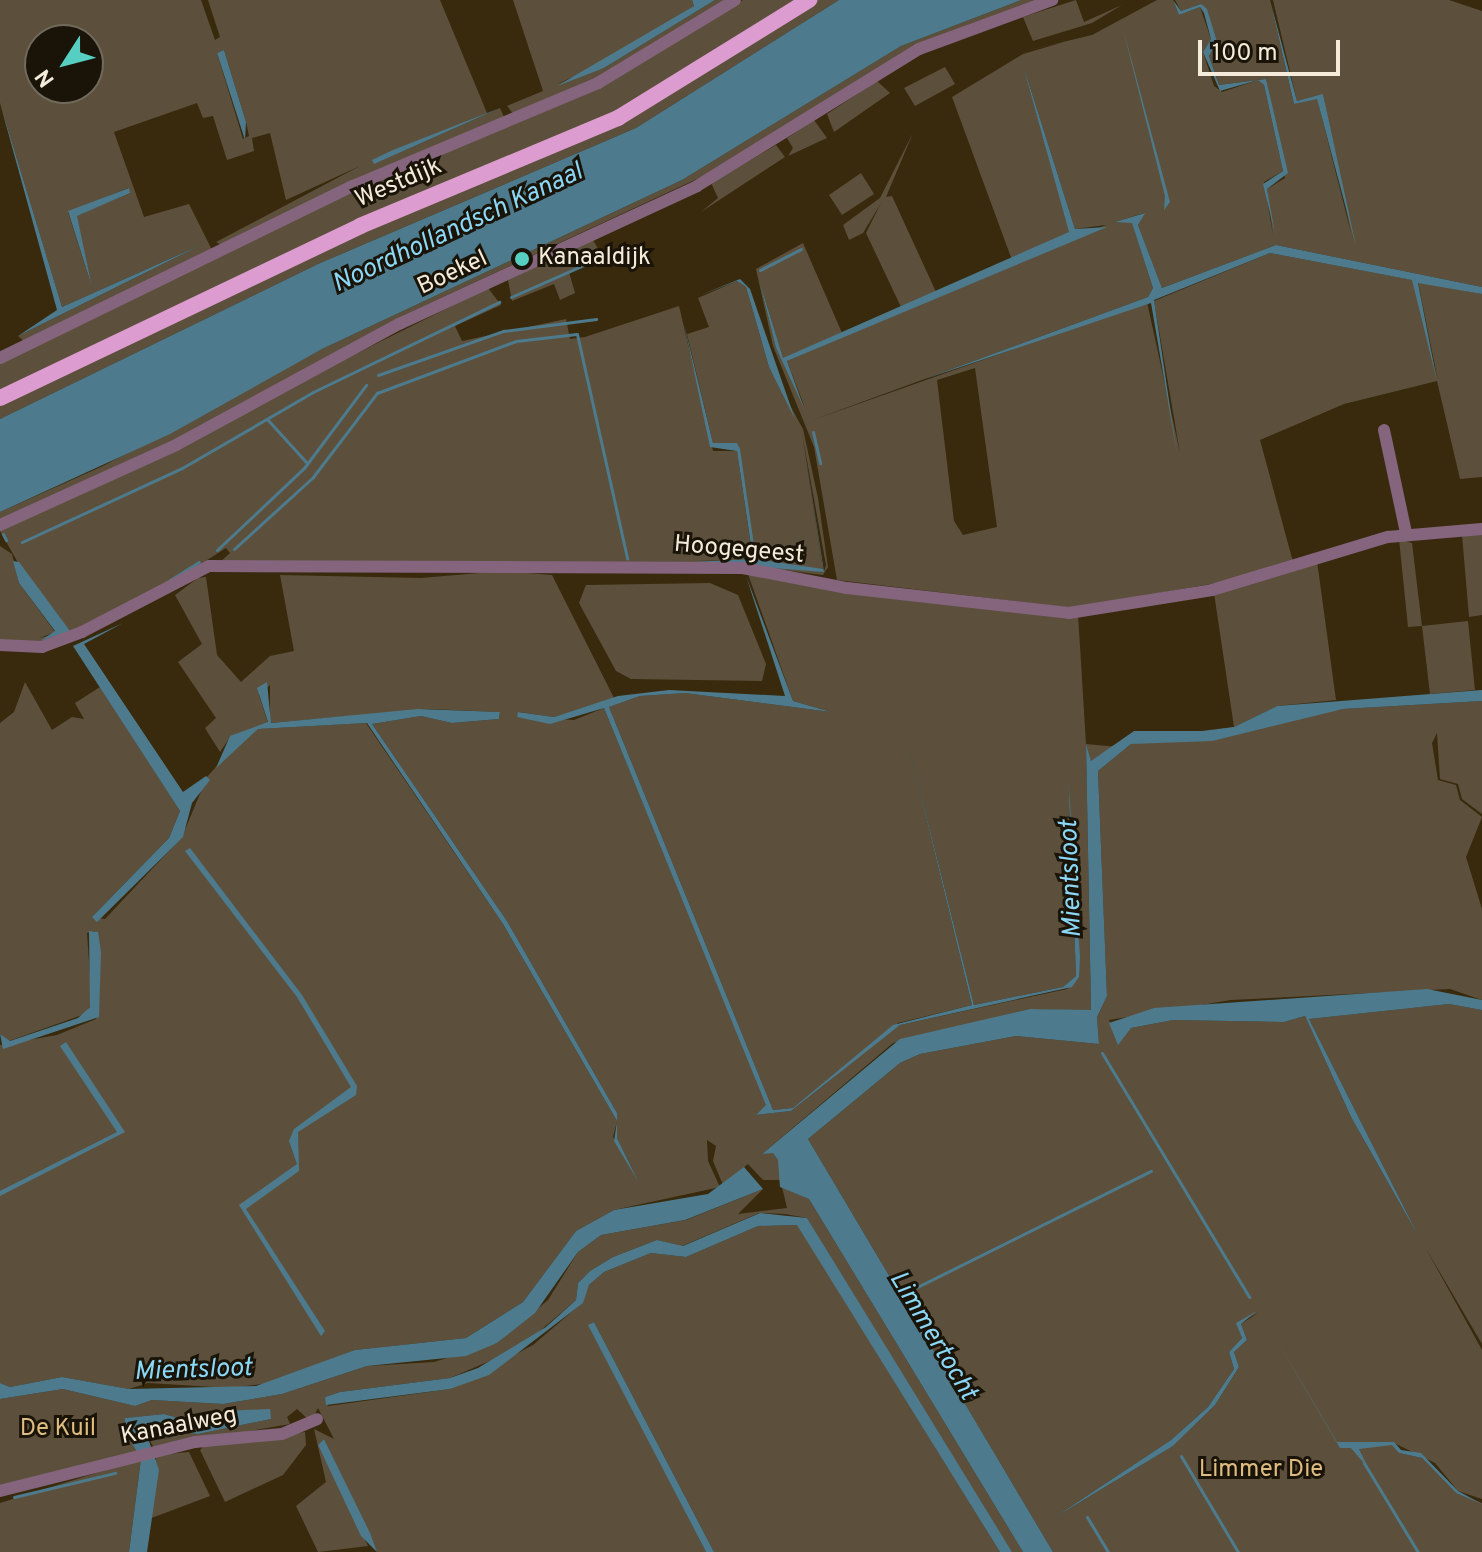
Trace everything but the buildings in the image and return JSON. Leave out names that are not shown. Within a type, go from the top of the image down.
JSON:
[{"type":"main road","name":"Westdijk","points":[[0,398],[360,226],[618,118],[809,0]]},
{"type":"street","name":"Westdijk","points":[[0,358],[353,186],[598,83],[735,0]]},
{"type":"street","name":"Boekel","points":[[0,525],[176,445],[399,324],[697,186],[919,49],[1052,0]]},
{"type":"street","points":[[1384,430],[1406,533]]},
{"type":"street","name":"Hoogegeest","points":[[0,645],[37,648],[67,638],[129,613],[209,566],[743,568],[847,588],[1069,613],[1212,590],[1406,533],[1482,529]]},
{"type":"street","name":"Kanaalweg","points":[[0,1491],[159,1450],[282,1434],[317,1419]]},
{"type":"green space","points":[[0,0],[201,0],[215,40],[220,37],[208,0],[440,0],[487,113],[374,164],[500,108],[504,117],[221,245],[216,242],[360,166],[286,200],[270,133],[252,138],[254,151],[227,160],[213,116],[203,118],[197,103],[114,132],[144,217],[189,204],[212,250],[25,342],[18,336],[203,244],[62,307],[0,103]],"holes":[[[224,50],[249,136],[243,139],[217,53]],[[128,188],[130,193],[76,216],[92,287],[68,212]]]},
{"type":"green space","points":[[513,0],[692,0],[694,6],[600,65],[557,84],[604,68],[715,0],[727,0],[598,80],[514,115],[507,106],[543,91]]},
{"type":"green space","points":[[743,0],[802,0],[617,114],[0,394],[0,363],[356,189],[601,86]]},
{"type":"green space","points":[[816,0],[839,0],[636,128],[318,264],[0,419],[0,404],[402,211],[618,123]]},
{"type":"green space","points":[[1021,0],[1038,0],[970,24],[714,171],[400,317],[182,436],[0,521],[0,512],[103,466],[322,349],[682,180],[901,46]]},
{"type":"green space","points":[[1076,0],[1084,22],[1122,5],[1092,23],[1033,41],[1023,17]]},
{"type":"green space","points":[[1157,0],[1173,0],[1179,15],[1200,7],[1211,39],[1203,52],[1214,86],[1222,92],[1258,80],[1219,85],[1209,56],[1215,46],[1201,4],[1181,11],[1175,0],[1270,0],[1294,104],[1317,98],[1351,233],[1323,95],[1297,101],[1273,0],[1449,0],[1482,11],[1482,287],[1276,245],[1162,288],[1138,225],[1144,213],[1115,222],[1132,222],[1153,288],[1148,297],[810,421],[1147,302],[1180,453],[1154,301],[1270,253],[1413,280],[1438,381],[1418,282],[1482,294],[1482,477],[1460,479],[1437,381],[1344,404],[1260,440],[1293,562],[1228,581],[1073,608],[837,580],[814,447],[773,346],[756,269],[803,243],[842,333],[783,359],[759,280],[776,348],[805,408],[787,361],[1106,225],[1075,229],[1022,62],[1070,232],[1012,260],[952,97],[1023,54],[1064,42],[1017,53],[1092,35]],"holes":[[[1266,79],[1285,178],[1267,189],[1273,235],[1264,182],[1283,171],[1264,85],[1258,80]],[[975,368],[997,527],[963,535],[954,521],[937,380]]]},
{"type":"green space","points":[[945,67],[955,84],[915,106],[904,88]]},
{"type":"green space","points":[[877,81],[890,93],[834,132],[827,114]]},
{"type":"green space","points":[[814,120],[827,138],[788,156],[793,148],[787,138]]},
{"type":"green space","points":[[913,133],[886,197],[892,196],[936,292],[901,307],[866,233],[881,203],[863,233],[849,240],[843,225],[880,198]]},
{"type":"green space","points":[[776,145],[785,157],[701,212],[718,198],[711,183]]},
{"type":"green space","points":[[861,173],[874,194],[842,215],[829,195]]},
{"type":"green space","points":[[593,240],[603,257],[569,272],[575,293],[560,300],[554,284],[512,301],[508,280]]},
{"type":"green space","points":[[737,281],[746,287],[769,367],[803,429],[818,498],[828,567],[823,575],[761,567],[516,561],[220,562],[230,553],[226,548],[146,599],[38,645],[0,642],[0,546],[12,554],[19,583],[55,632],[40,638],[70,631],[29,582],[0,531],[488,288],[501,305],[455,326],[462,341],[566,319],[570,339],[585,337],[679,306],[713,451],[737,451],[753,560],[693,561],[754,562],[824,572],[826,565],[802,433],[823,570],[755,560],[737,443],[713,443],[687,334],[709,327],[698,298]]},
{"type":"green space","points":[[1482,534],[1482,615],[1469,617],[1462,535]]},
{"type":"green space","points":[[1399,539],[1412,543],[1422,626],[1408,627]]},
{"type":"green space","points":[[1317,561],[1336,700],[1277,706],[1234,727],[1214,593]]},
{"type":"green space","points":[[503,571],[552,575],[614,698],[554,717],[519,712],[517,717],[574,720],[604,708],[767,1105],[756,1115],[791,1111],[838,1074],[793,1108],[773,1110],[609,707],[640,696],[685,693],[831,712],[793,701],[748,574],[1078,614],[1086,744],[1118,747],[1091,762],[1086,745],[1091,1011],[1030,1009],[893,1043],[762,1154],[773,1152],[779,1160],[781,1180],[763,1180],[748,1164],[723,1185],[713,1161],[716,1146],[707,1140],[708,1161],[720,1187],[614,1210],[576,1231],[523,1302],[466,1338],[355,1350],[277,1382],[230,1388],[148,1383],[129,1389],[62,1377],[10,1387],[0,1383],[0,1045],[57,1035],[96,1019],[100,974],[95,931],[87,933],[92,1003],[85,1014],[9,1041],[0,1034],[0,723],[14,712],[25,682],[52,730],[72,717],[84,719],[75,703],[100,687],[180,811],[169,838],[92,917],[105,919],[182,837],[207,777],[241,739],[258,729],[366,723],[503,924],[617,1121],[617,1113],[507,921],[372,724],[421,716],[452,723],[499,719],[500,712],[429,709],[270,723],[270,685],[259,695],[268,723],[230,737],[220,752],[205,728],[216,718],[178,662],[202,644],[175,595],[198,578],[206,577],[217,655],[241,682],[270,656],[294,651],[280,575],[421,578]],"holes":[[[907,739],[974,1005],[1063,987],[1076,976],[1068,774],[1079,977],[1067,989],[900,1025],[865,1050],[898,1023],[972,1005]],[[617,1121],[617,1138],[639,1183],[613,1137]]]},
{"type":"green space","points":[[710,583],[738,595],[766,664],[762,681],[631,679],[616,671],[579,603],[586,585]]},
{"type":"green space","points":[[1468,621],[1475,690],[1430,694],[1422,626]]},
{"type":"green space","name":"Limmer Die","points":[[1482,701],[1482,814],[1462,799],[1458,784],[1440,779],[1437,733],[1432,743],[1438,780],[1456,785],[1460,800],[1482,817],[1466,857],[1482,909],[1482,1000],[1450,989],[1231,1000],[1109,1020],[1118,1038],[1131,1028],[1173,1020],[1284,1022],[1305,1016],[1351,1117],[1420,1239],[1309,1019],[1449,1004],[1482,1010],[1482,1344],[1425,1247],[1482,1350],[1482,1499],[1458,1491],[1435,1463],[1392,1442],[1399,1453],[1422,1458],[1456,1493],[1482,1503],[1482,1552],[1053,1552],[808,1139],[900,1063],[920,1054],[1016,1036],[1099,1044],[1097,1017],[1107,996],[1098,771],[1131,744],[1343,709]],"holes":[[[1258,1313],[1241,1324],[1247,1340],[1234,1352],[1239,1367],[1215,1405],[1173,1446],[1052,1519],[1171,1440],[1208,1407],[1234,1369],[1229,1352],[1242,1338],[1237,1323]]]},
{"type":"green space","name":"De Kuil","points":[[782,1187],[809,1199],[1023,1552],[1012,1552],[973,1494],[807,1218],[785,1214],[759,1213],[682,1246],[657,1240],[613,1257],[590,1271],[578,1283],[576,1300],[520,1348],[450,1378],[340,1392],[325,1397],[328,1406],[450,1389],[533,1345],[582,1303],[589,1285],[604,1272],[651,1253],[686,1257],[758,1226],[798,1225],[1000,1552],[714,1552],[594,1322],[589,1325],[706,1552],[377,1552],[324,1439],[318,1445],[368,1546],[318,1552],[296,1506],[326,1482],[314,1429],[334,1439],[318,1408],[311,1422],[297,1409],[287,1417],[290,1424],[154,1448],[144,1430],[150,1425],[198,1434],[271,1419],[214,1414],[199,1424],[164,1414],[125,1418],[139,1452],[0,1486],[0,1399],[63,1389],[135,1406],[152,1400],[223,1404],[282,1394],[367,1366],[434,1362],[497,1343],[548,1300],[578,1252],[601,1235],[686,1220],[763,1189],[738,1214],[787,1208]]},
{"type":"green space","points":[[305,1432],[306,1445],[283,1475],[225,1502],[200,1450],[207,1443]]},
{"type":"green space","points":[[189,1452],[210,1496],[149,1519],[156,1455]]},
{"type":"green space","points":[[141,1459],[129,1552],[0,1552],[0,1503]]},
{"type":"water","points":[[692,0],[715,0],[604,68],[557,86],[694,6]]},
{"type":"water","name":"Noordhollandsch Kanaal","points":[[839,0],[1021,0],[901,46],[682,180],[322,349],[170,434],[0,512],[0,419],[318,264],[636,128]]},
{"type":"water","points":[[1173,0],[1181,11],[1201,4],[1207,9],[1217,42],[1209,56],[1219,85],[1258,80],[1220,91],[1203,52],[1211,39],[1204,13],[1200,7],[1179,15]]},
{"type":"water","points":[[1270,0],[1297,101],[1323,94],[1356,246],[1317,99],[1294,104]]},
{"type":"water","points":[[1123,29],[1170,202],[1164,210],[1165,196]]},
{"type":"water","points":[[224,50],[246,122],[245,140],[217,53]]},
{"type":"water","points":[[1022,62],[1075,229],[1107,227],[787,361],[804,408],[776,348],[759,280],[783,358],[1069,232]]},
{"type":"water","points":[[1266,79],[1288,173],[1267,189],[1275,234],[1263,184],[1283,171],[1264,85],[1258,80]]},
{"type":"water","points":[[0,103],[62,307],[203,244],[18,336],[57,310]]},
{"type":"water","points":[[500,108],[374,164],[372,160],[393,150]]},
{"type":"water","points":[[129,188],[130,193],[77,216],[92,287],[68,211]]},
{"type":"water","points":[[1145,213],[1138,225],[1162,288],[1276,245],[1482,287],[1482,294],[1418,283],[1437,381],[1412,280],[1270,253],[1154,300],[1177,454],[1151,303],[922,380],[1148,297],[1153,288],[1132,223],[1115,222]]},
{"type":"water","points":[[740,279],[750,289],[795,419],[769,367],[746,287],[737,281],[698,296]]},
{"type":"water","points":[[684,324],[713,443],[737,443],[740,449],[756,559],[823,569],[802,432],[824,572],[693,562],[753,559],[737,451],[710,447]]},
{"type":"water","points":[[13,561],[19,562],[70,631],[40,641],[55,631],[19,583]]},
{"type":"water","points":[[746,576],[793,701],[831,712],[685,693],[640,696],[609,707],[773,1110],[793,1108],[893,1025],[972,1005],[907,739],[974,1005],[1063,987],[1076,976],[1068,773],[1080,957],[1079,977],[1072,987],[900,1025],[791,1111],[756,1115],[766,1105],[604,708],[550,724],[517,717],[518,712],[554,717],[618,696],[669,690],[785,696]]},
{"type":"water","points":[[123,623],[84,644],[183,792],[206,776],[210,780],[192,803],[183,837],[97,922],[92,917],[169,838],[180,811],[73,646]]},
{"type":"water","points":[[267,682],[271,723],[418,709],[500,712],[499,719],[452,723],[421,716],[372,724],[507,921],[617,1113],[617,1121],[503,924],[367,723],[258,729],[216,768],[230,736],[268,722],[257,688]]},
{"type":"water","name":"Limmertocht","points":[[1482,690],[1482,701],[1343,709],[1212,741],[1131,744],[1098,771],[1107,996],[1097,1017],[1099,1044],[1016,1036],[920,1054],[900,1063],[808,1139],[1053,1552],[1023,1552],[809,1199],[780,1187],[778,1160],[773,1153],[762,1154],[900,1039],[1030,1009],[1091,1010],[1086,744],[1091,761],[1134,731],[1202,731],[1234,727],[1277,706]]},
{"type":"water","points":[[190,848],[302,995],[357,1086],[356,1095],[298,1132],[299,1171],[246,1209],[325,1331],[321,1336],[239,1205],[297,1164],[289,1141],[294,1129],[351,1087],[297,997],[185,851]]},
{"type":"water","points":[[89,931],[98,932],[101,952],[99,1017],[3,1049],[0,1034],[10,1041],[78,1018],[90,1007]]},
{"type":"water","points":[[1427,989],[1482,1000],[1482,1010],[1449,1004],[1309,1019],[1420,1239],[1351,1117],[1305,1016],[1284,1022],[1173,1020],[1131,1028],[1118,1045],[1109,1023],[1154,1008]]},
{"type":"water","points":[[66,1042],[125,1132],[0,1196],[0,1191],[117,1132],[60,1046]]},
{"type":"water","points":[[617,1121],[617,1138],[639,1183],[614,1141]]},
{"type":"water","points":[[744,1167],[763,1189],[685,1220],[601,1235],[578,1252],[535,1313],[497,1343],[466,1356],[367,1366],[282,1394],[223,1404],[152,1400],[135,1406],[63,1389],[0,1399],[0,1383],[10,1387],[62,1377],[129,1389],[256,1386],[355,1350],[466,1338],[523,1302],[576,1231],[614,1210],[708,1194]]},
{"type":"water","points":[[760,1213],[807,1218],[1012,1552],[1000,1552],[797,1225],[758,1226],[686,1257],[651,1253],[604,1272],[589,1285],[583,1303],[489,1375],[450,1389],[326,1405],[325,1397],[340,1392],[450,1378],[478,1368],[546,1327],[576,1300],[578,1283],[590,1271],[613,1257],[657,1240],[683,1246]]},
{"type":"water","points":[[1257,1311],[1241,1324],[1247,1340],[1234,1352],[1239,1367],[1215,1405],[1173,1446],[1052,1519],[1171,1440],[1208,1407],[1234,1369],[1229,1352],[1242,1338],[1236,1323]]},
{"type":"water","points":[[594,1322],[714,1552],[706,1552],[588,1325]]},
{"type":"water","points":[[1269,1327],[1337,1442],[1394,1442],[1401,1450],[1421,1453],[1458,1491],[1482,1504],[1456,1493],[1422,1458],[1399,1453],[1392,1445],[1359,1449],[1368,1468],[1351,1448],[1340,1448]]},
{"type":"water","points":[[270,1409],[271,1419],[198,1434],[144,1427],[159,1470],[147,1552],[129,1552],[141,1459],[125,1431],[125,1418],[164,1414],[199,1424],[222,1411]]},
{"type":"water","points":[[324,1439],[377,1552],[361,1536],[318,1445]]},
{"type":"waterway","points":[[760,270],[801,249]]},
{"type":"waterway","points":[[511,297],[597,259]]},
{"type":"waterway","points":[[22,542],[182,468],[313,392],[499,302]]},
{"type":"waterway","points":[[378,375],[503,331],[596,319]]},
{"type":"waterway","points":[[234,549],[313,477],[377,393],[516,341],[577,334],[627,558]]},
{"type":"waterway","points":[[217,550],[304,468],[366,385]]},
{"type":"waterway","points":[[267,419],[307,463]]},
{"type":"waterway","points":[[813,432],[820,463]]},
{"type":"waterway","points":[[3,534],[6,540]]},
{"type":"waterway","points":[[170,580],[199,562]]},
{"type":"waterway","points":[[1102,1053],[1249,1297]]},
{"type":"waterway","points":[[901,1295],[1151,1171]]},
{"type":"waterway","points":[[1181,1456],[1238,1552]]},
{"type":"waterway","points":[[1364,1463],[1418,1552]]},
{"type":"waterway","points":[[14,1497],[115,1473]]},
{"type":"waterway","points":[[1087,1517],[1108,1552]]},
{"type":"place","name":"Kanaaldijk","points":[[522,259]]},
{"type":"water label","name":"Mientsloot","points":[[1072,879]]},
{"type":"water label","name":"Mientsloot","points":[[193,1371]]}]
